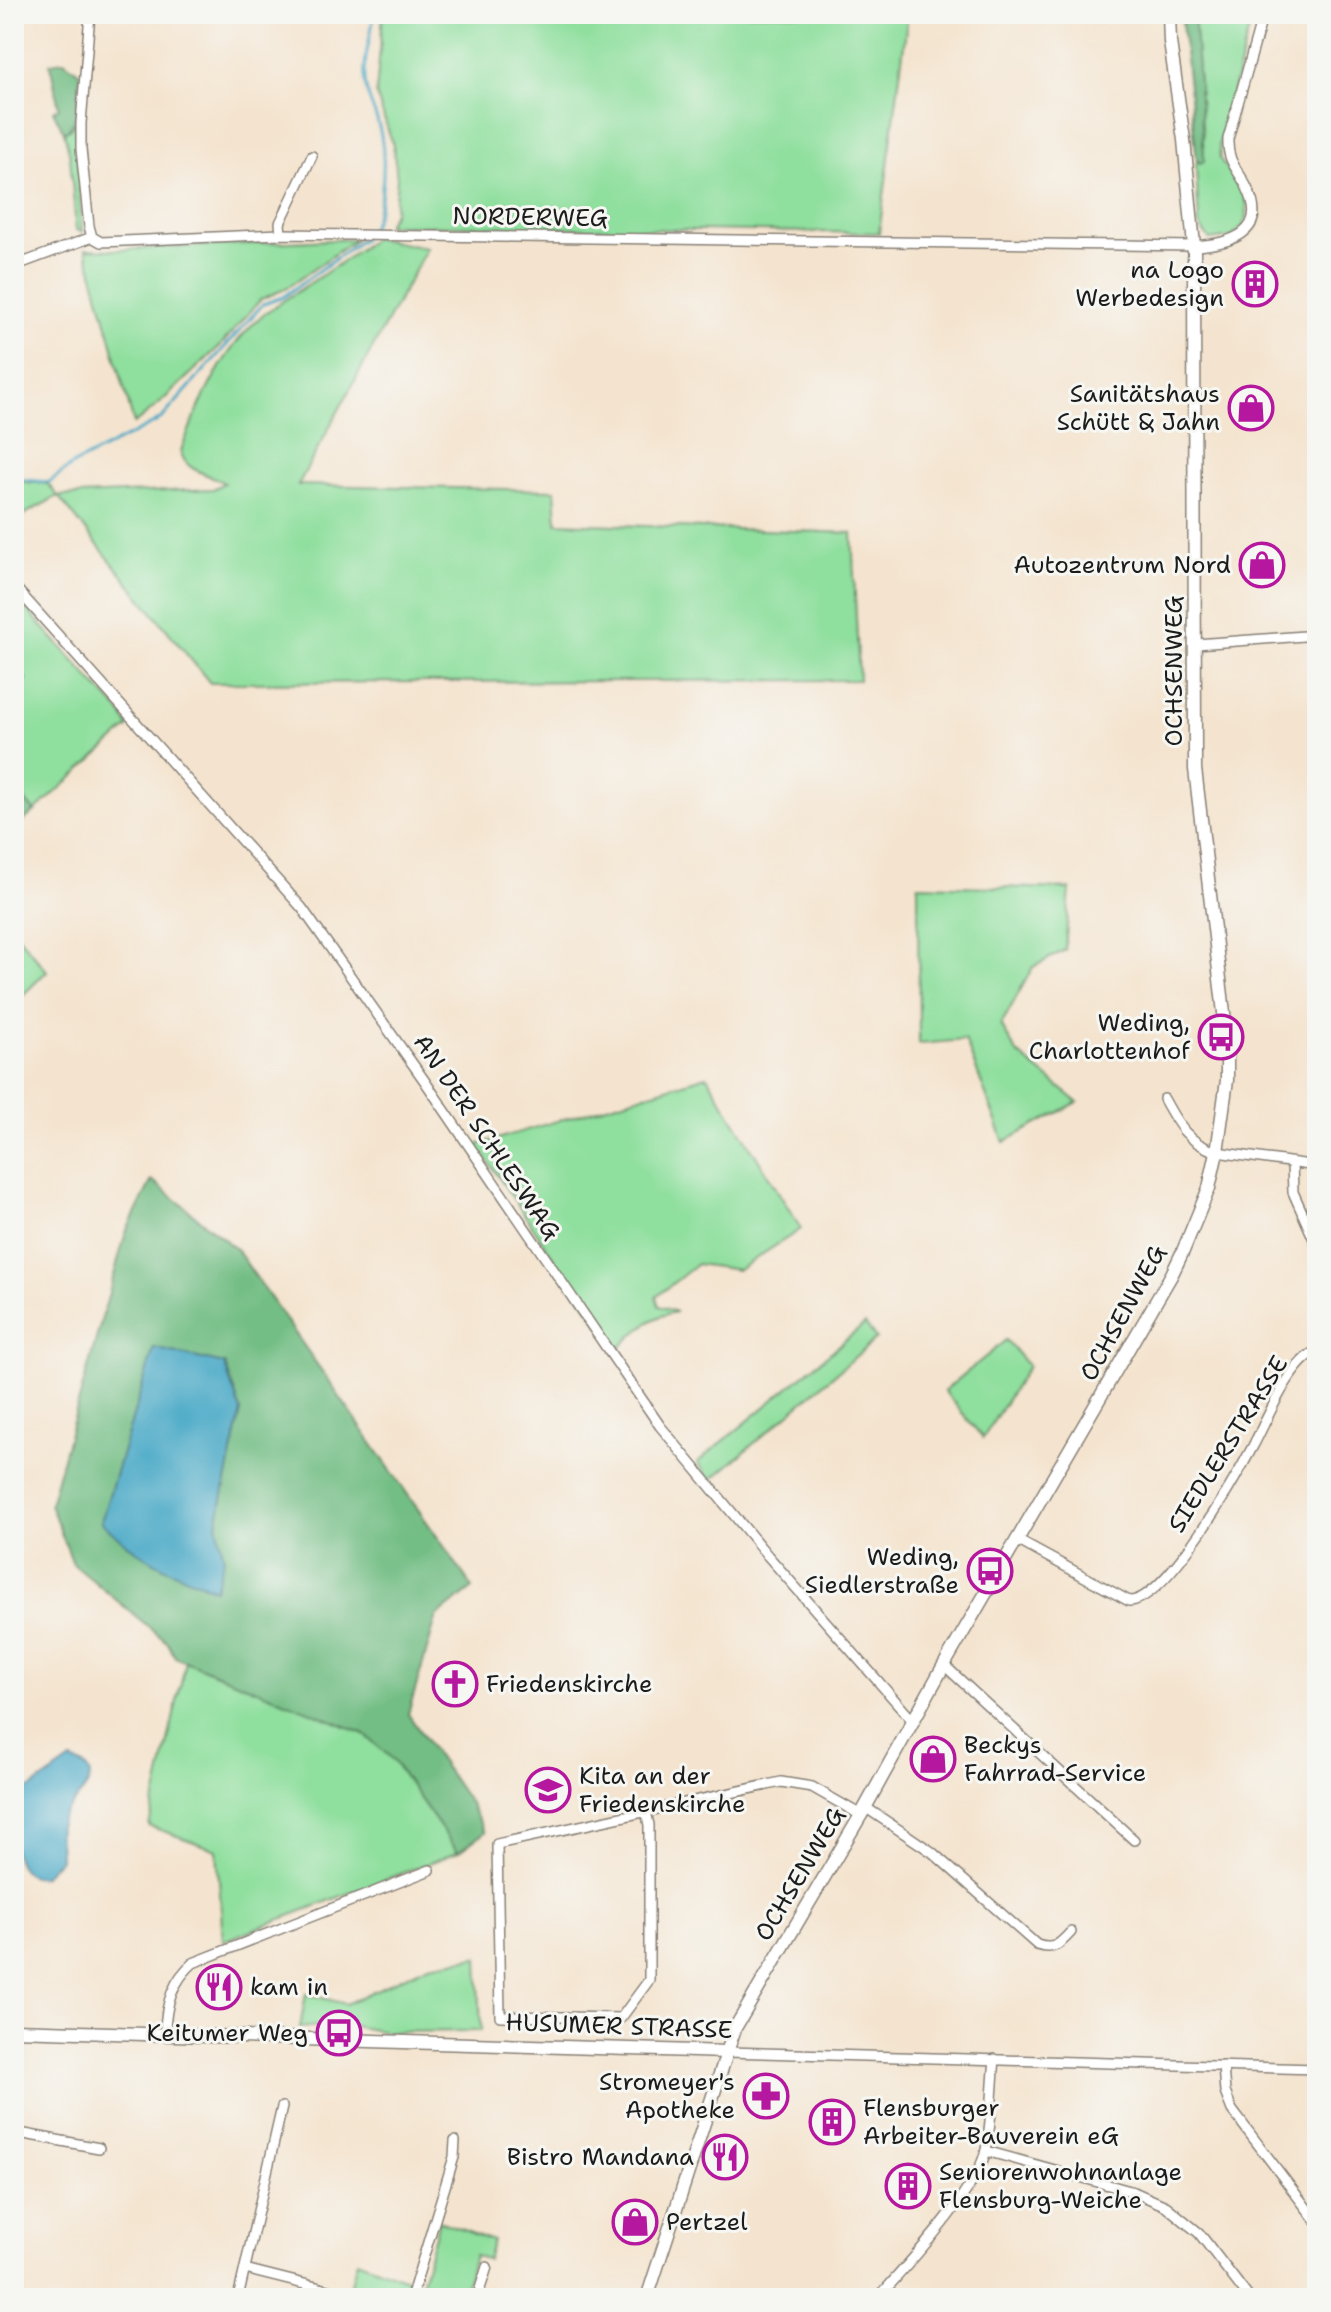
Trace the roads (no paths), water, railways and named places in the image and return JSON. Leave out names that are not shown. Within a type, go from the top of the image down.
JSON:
[{"type":"main road","name":"OCHSENWEG","points":[[647,2298],[735,2028],[1172,1274],[1209,1188],[1227,1080],[1227,1038],[1195,769],[1194,246],[1169,14]]},
{"type":"main road","name":"HUSUMER STRASSE","points":[[14,2030],[727,2052]]},
{"type":"street","points":[[14,266],[92,237],[81,149],[90,14]]},
{"type":"street","points":[[1194,246],[1216,245],[1237,238],[1249,227],[1254,214],[1248,188],[1227,155],[1263,14]]},
{"type":"street","points":[[281,234],[280,223],[312,156]]},
{"type":"street","name":"NORDERWEG","points":[[92,237],[109,243],[281,234],[1194,246]]},
{"type":"street","name":"AN DER SCHLESWAG","points":[[14,586],[302,908],[424,1080],[660,1426],[768,1556],[913,1721]]},
{"type":"street","points":[[1196,644],[1317,635]]},
{"type":"street","points":[[1164,1099],[1185,1134],[1203,1147],[1217,1152],[1317,1166]]},
{"type":"street","points":[[1292,1163],[1293,1192],[1317,1246]]},
{"type":"street","name":"SIEDLERSTRASSE","points":[[1017,1540],[1129,1601],[1145,1597],[1164,1579],[1205,1526],[1244,1464],[1294,1371],[1307,1356],[1317,1351]]},
{"type":"street","points":[[944,1665],[1134,1840]]},
{"type":"street","points":[[646,1811],[649,1825],[649,1980],[621,2018],[500,2016],[497,1844],[646,1811],[781,1782],[812,1787],[863,1811],[957,1873],[1037,1945],[1047,1949],[1056,1947],[1071,1932]]},
{"type":"street","points":[[165,2034],[168,2004],[185,1969],[193,1963],[430,1870]]},
{"type":"street","name":"HUSUMER STRASSE","points":[[727,2052],[1317,2069]]},
{"type":"street","points":[[878,2298],[957,2203],[979,2168],[986,2151],[995,2059]]},
{"type":"street","points":[[1223,2066],[1225,2092],[1232,2110],[1317,2222]]},
{"type":"street","points":[[238,2298],[282,2107]]},
{"type":"street","points":[[14,2132],[99,2148]]},
{"type":"street","points":[[411,2298],[454,2157],[455,2141]]},
{"type":"street","points":[[986,2151],[1134,2192],[1166,2206],[1199,2233],[1249,2298]]},
{"type":"street","points":[[477,2298],[487,2267]]},
{"type":"street","points":[[245,2269],[360,2298]]},
{"type":"water","points":[[154,1348],[224,1364],[241,1411],[217,1523],[224,1559],[215,1589],[154,1562],[101,1522]]},
{"type":"water","points":[[71,1760],[90,1773],[89,1781],[60,1822],[60,1859],[44,1876],[33,1876],[25,1872],[16,1855],[14,1833],[20,1815],[14,1804],[14,1789],[31,1788]]},
{"type":"waterway","points":[[369,232],[378,208],[383,163],[381,135],[365,81],[374,14]]},
{"type":"waterway","points":[[14,479],[49,482],[74,464],[163,417],[263,304],[283,297],[364,238]]},
{"type":"place","name":"na Logo Werbedesign","points":[[1255,284]]},
{"type":"place","name":"Sanitätshaus Schütt & Jahn","points":[[1251,408]]},
{"type":"place","name":"Autozentrum Nord","points":[[1262,565]]},
{"type":"place","name":"Weding, Charlottenhof","points":[[1221,1037]]},
{"type":"place","name":"Weding, Siedlerstraße","points":[[990,1571]]},
{"type":"place","name":"Friedenskirche","points":[[455,1684]]},
{"type":"place","name":"Beckys Fahrrad-Service","points":[[933,1759]]},
{"type":"place","name":"Kita an der Friedenskirche","points":[[548,1790]]},
{"type":"place","name":"kam in","points":[[219,1987]]},
{"type":"place","name":"Keitumer Weg","points":[[339,2033]]},
{"type":"place","name":"Stromeyer's Apotheke","points":[[766,2096]]},
{"type":"place","name":"Flensburger Arbeiter-Bauverein eG","points":[[832,2122]]},
{"type":"place","name":"Bistro Mandana","points":[[725,2157]]},
{"type":"place","name":"Seniorenwohnanlage Flensburg-Weiche","points":[[908,2186]]},
{"type":"place","name":"Pertzel","points":[[635,2222]]}]
